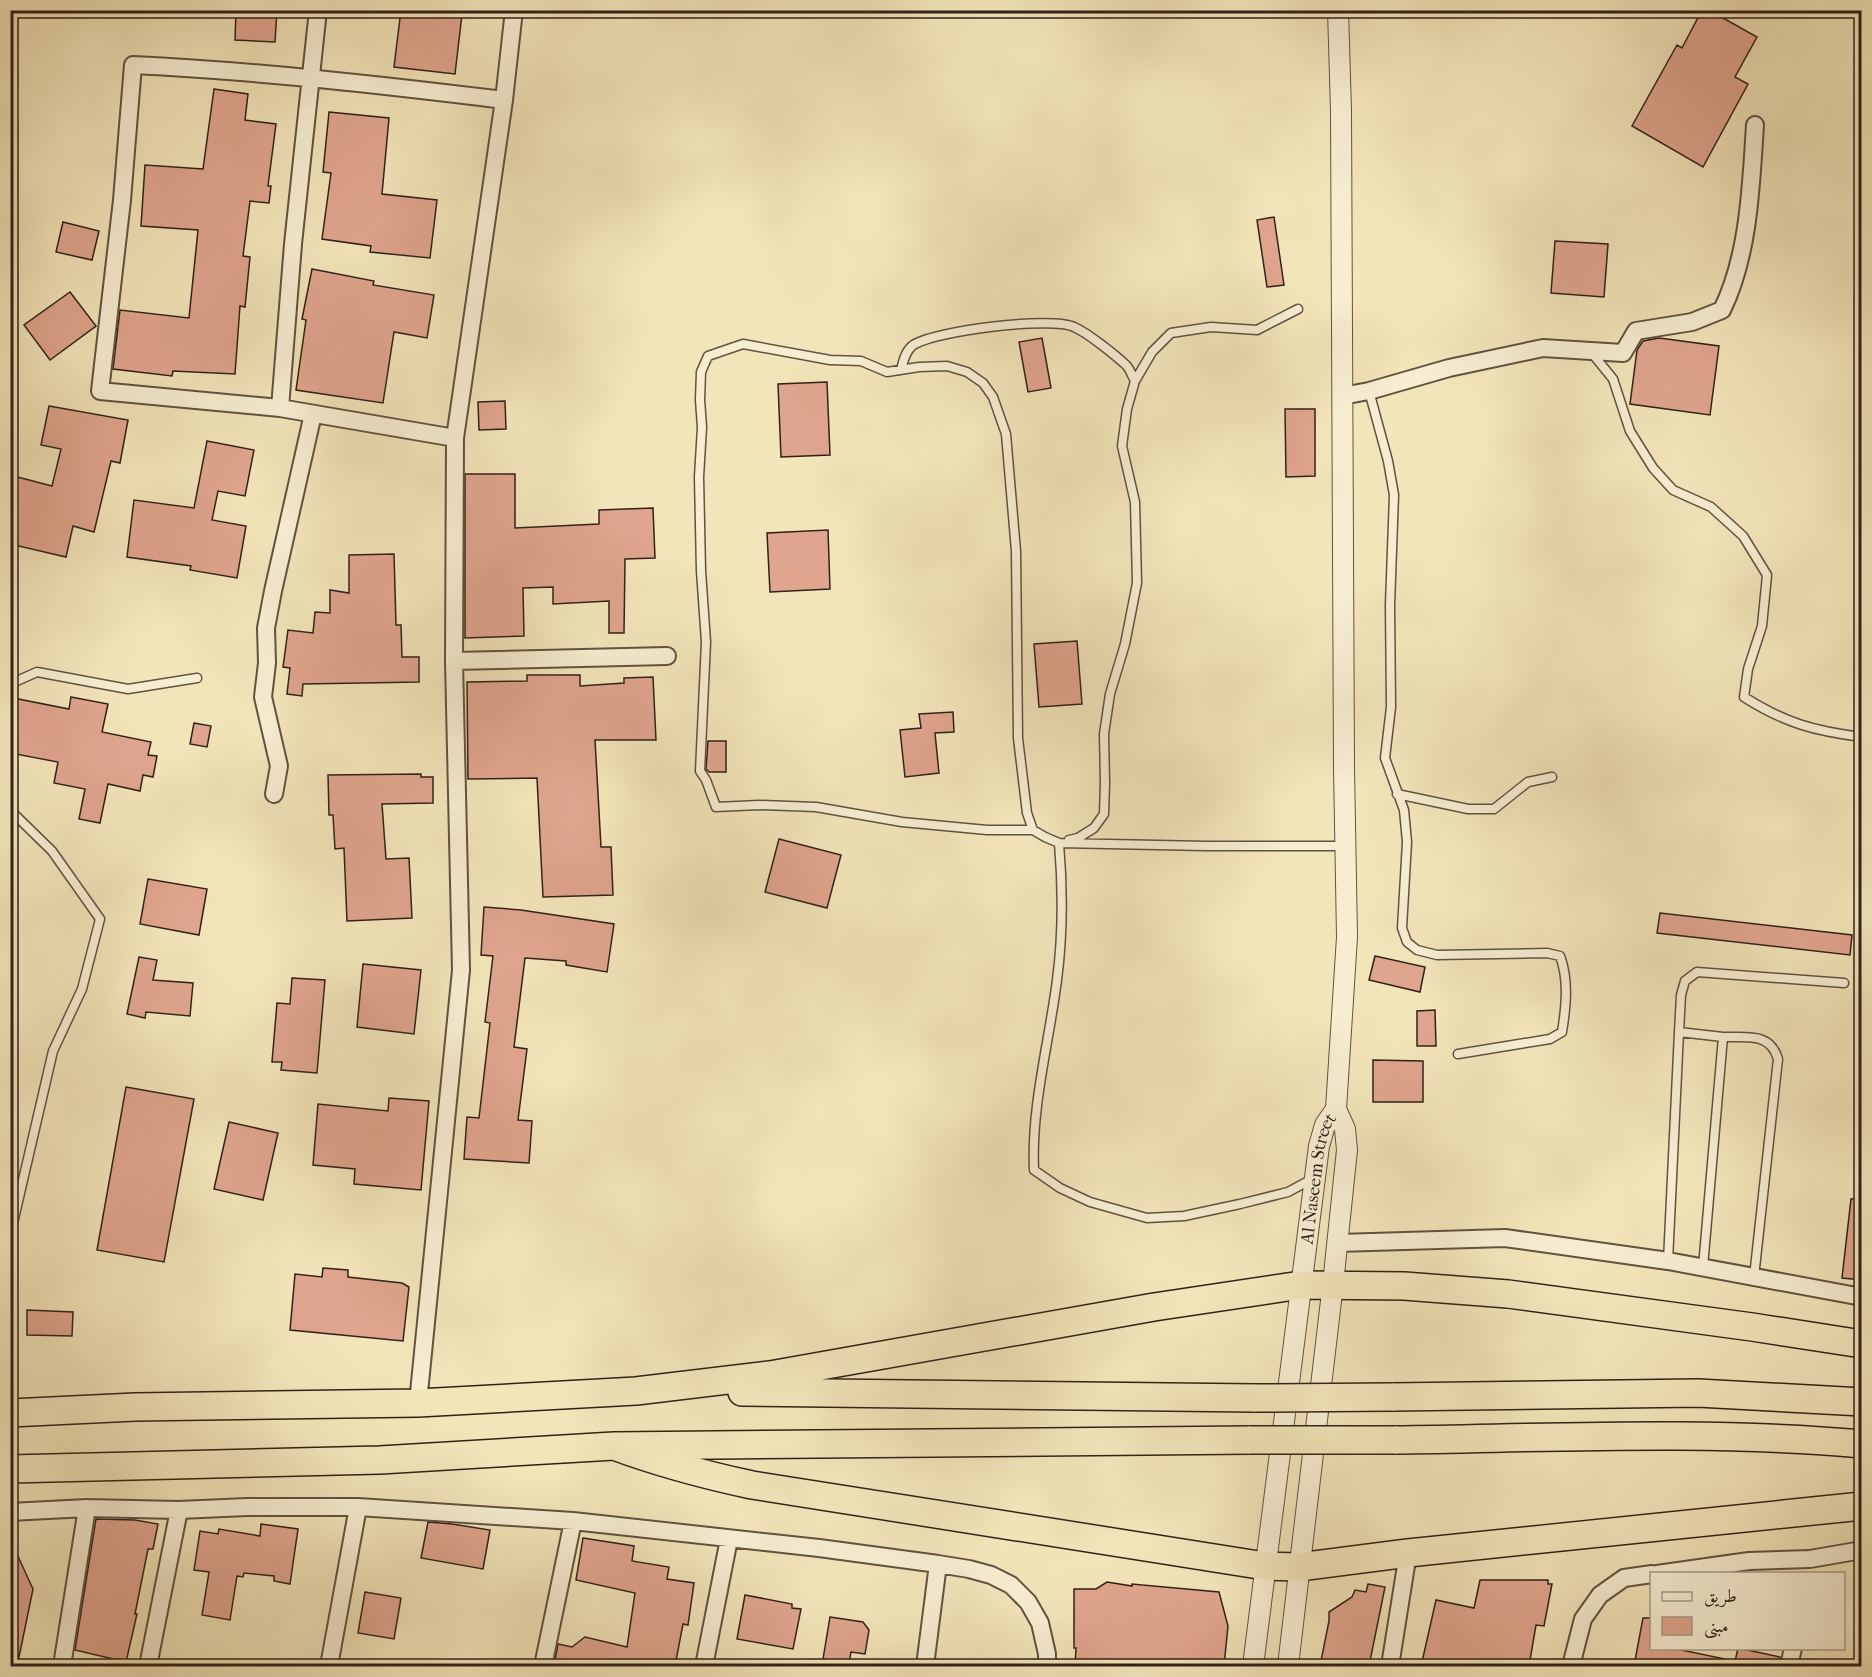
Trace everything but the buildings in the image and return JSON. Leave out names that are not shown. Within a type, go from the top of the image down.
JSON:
[{"type":"highway","points":[[10,1413],[135,1407],[418,1403],[636,1390],[770,1375],[1154,1307],[1301,1285],[1404,1286],[1508,1294],[1862,1344]]},
{"type":"highway","points":[[636,1390],[1255,1398],[1698,1392],[1862,1402]]},
{"type":"highway","points":[[10,1469],[380,1460],[614,1446],[1686,1436],[1820,1440],[1862,1444]]},
{"type":"highway","points":[[614,1446],[657,1463],[752,1485],[1265,1566],[1299,1567],[1408,1553],[1862,1506]]},
{"type":"street","points":[[280,408],[293,244],[318,10]]},
{"type":"street","points":[[418,1403],[461,970],[454,661],[455,438],[504,100],[514,10]]},
{"type":"street","points":[[1336,1109],[1347,937],[1341,111],[1338,10]]},
{"type":"street","points":[[455,438],[280,408],[99,391],[122,200],[133,65],[312,77],[504,100]]},
{"type":"street","points":[[1342,396],[1369,391],[1449,368],[1543,348],[1623,353],[1636,331],[1692,322],[1722,310],[1733,288],[1749,207],[1755,125]]},
{"type":"street","points":[[274,794],[279,766],[264,698],[267,663],[266,628],[313,414]]},
{"type":"street","points":[[454,661],[667,656]]},
{"type":"street","name":"Al Naseem Street","points":[[1253,1666],[1319,1146],[1325,1125],[1336,1109]]},
{"type":"street","name":"Al Naseem Street","points":[[1288,1666],[1347,1150],[1345,1129],[1336,1109]]},
{"type":"street","points":[[1338,1243],[1505,1238],[1703,1267],[1862,1297]]},
{"type":"street","points":[[10,1512],[87,1508],[178,1510],[247,1507],[358,1507],[573,1521],[938,1563],[991,1575],[1011,1585],[1028,1602],[1040,1623],[1047,1654],[1047,1666]]},
{"type":"street","points":[[328,1666],[358,1507]]},
{"type":"street","points":[[62,1666],[87,1508]]},
{"type":"street","points":[[148,1666],[178,1510]]},
{"type":"street","points":[[543,1666],[573,1521]]},
{"type":"street","points":[[704,1666],[729,1539]]},
{"type":"street","points":[[1671,1572],[1749,1561],[1809,1566],[1862,1550]]},
{"type":"street","points":[[1390,1666],[1408,1553]]},
{"type":"street","points":[[925,1666],[938,1563]]},
{"type":"street","points":[[1571,1666],[1583,1619],[1600,1595],[1624,1578],[1650,1574]]},
{"type":"street","points":[[1789,1666],[1793,1650]]},
{"type":"lane","points":[[1059,843],[1077,838],[1094,828],[1104,814],[1104,734],[1110,694],[1125,644],[1137,583],[1135,502],[1122,446],[1127,409],[1135,381],[1152,352],[1170,333],[1211,327],[1257,330],[1298,309]]},
{"type":"lane","points":[[901,370],[904,358],[912,346],[941,336],[997,326],[1046,322],[1073,326],[1128,367],[1135,381]]},
{"type":"lane","points":[[1033,830],[1027,813],[1018,738],[1016,551],[1006,434],[993,397],[983,383],[966,372],[947,366],[887,372],[861,361],[830,360],[742,344],[708,356],[701,372],[700,400],[702,427],[699,477],[701,571],[706,642],[700,771],[706,780],[716,807],[759,805],[816,807],[902,822],[987,830],[1033,830],[1059,843],[1346,846]]},
{"type":"lane","points":[[1591,351],[1613,379],[1630,431],[1653,468],[1673,490],[1711,507],[1743,536],[1767,575],[1762,626],[1748,669],[1744,697],[1767,711],[1809,729],[1862,737]]},
{"type":"lane","points":[[1369,391],[1388,462],[1394,495],[1390,605],[1390,706],[1384,758],[1404,810],[1407,842],[1402,928],[1407,942],[1417,950],[1437,955],[1547,953],[1560,956],[1566,971],[1562,1032],[1550,1039],[1458,1054]]},
{"type":"lane","points":[[10,684],[37,672],[128,689],[197,678]]},
{"type":"lane","points":[[1397,794],[1468,809],[1494,809],[1528,782],[1552,777]]},
{"type":"lane","points":[[10,810],[52,851],[100,919],[82,989],[53,1051],[10,1236]]},
{"type":"lane","points":[[1059,843],[1063,896],[1061,937],[1033,1143],[1034,1170],[1060,1188],[1090,1202],[1147,1218],[1184,1216],[1240,1204],[1288,1192],[1315,1178]]},
{"type":"lane","points":[[1668,1262],[1681,995],[1685,981],[1697,972],[1844,983]]},
{"type":"lane","points":[[1679,1032],[1764,1039],[1775,1047],[1778,1059],[1754,1276]]},
{"type":"lane","points":[[1703,1267],[1723,1036]]}]
